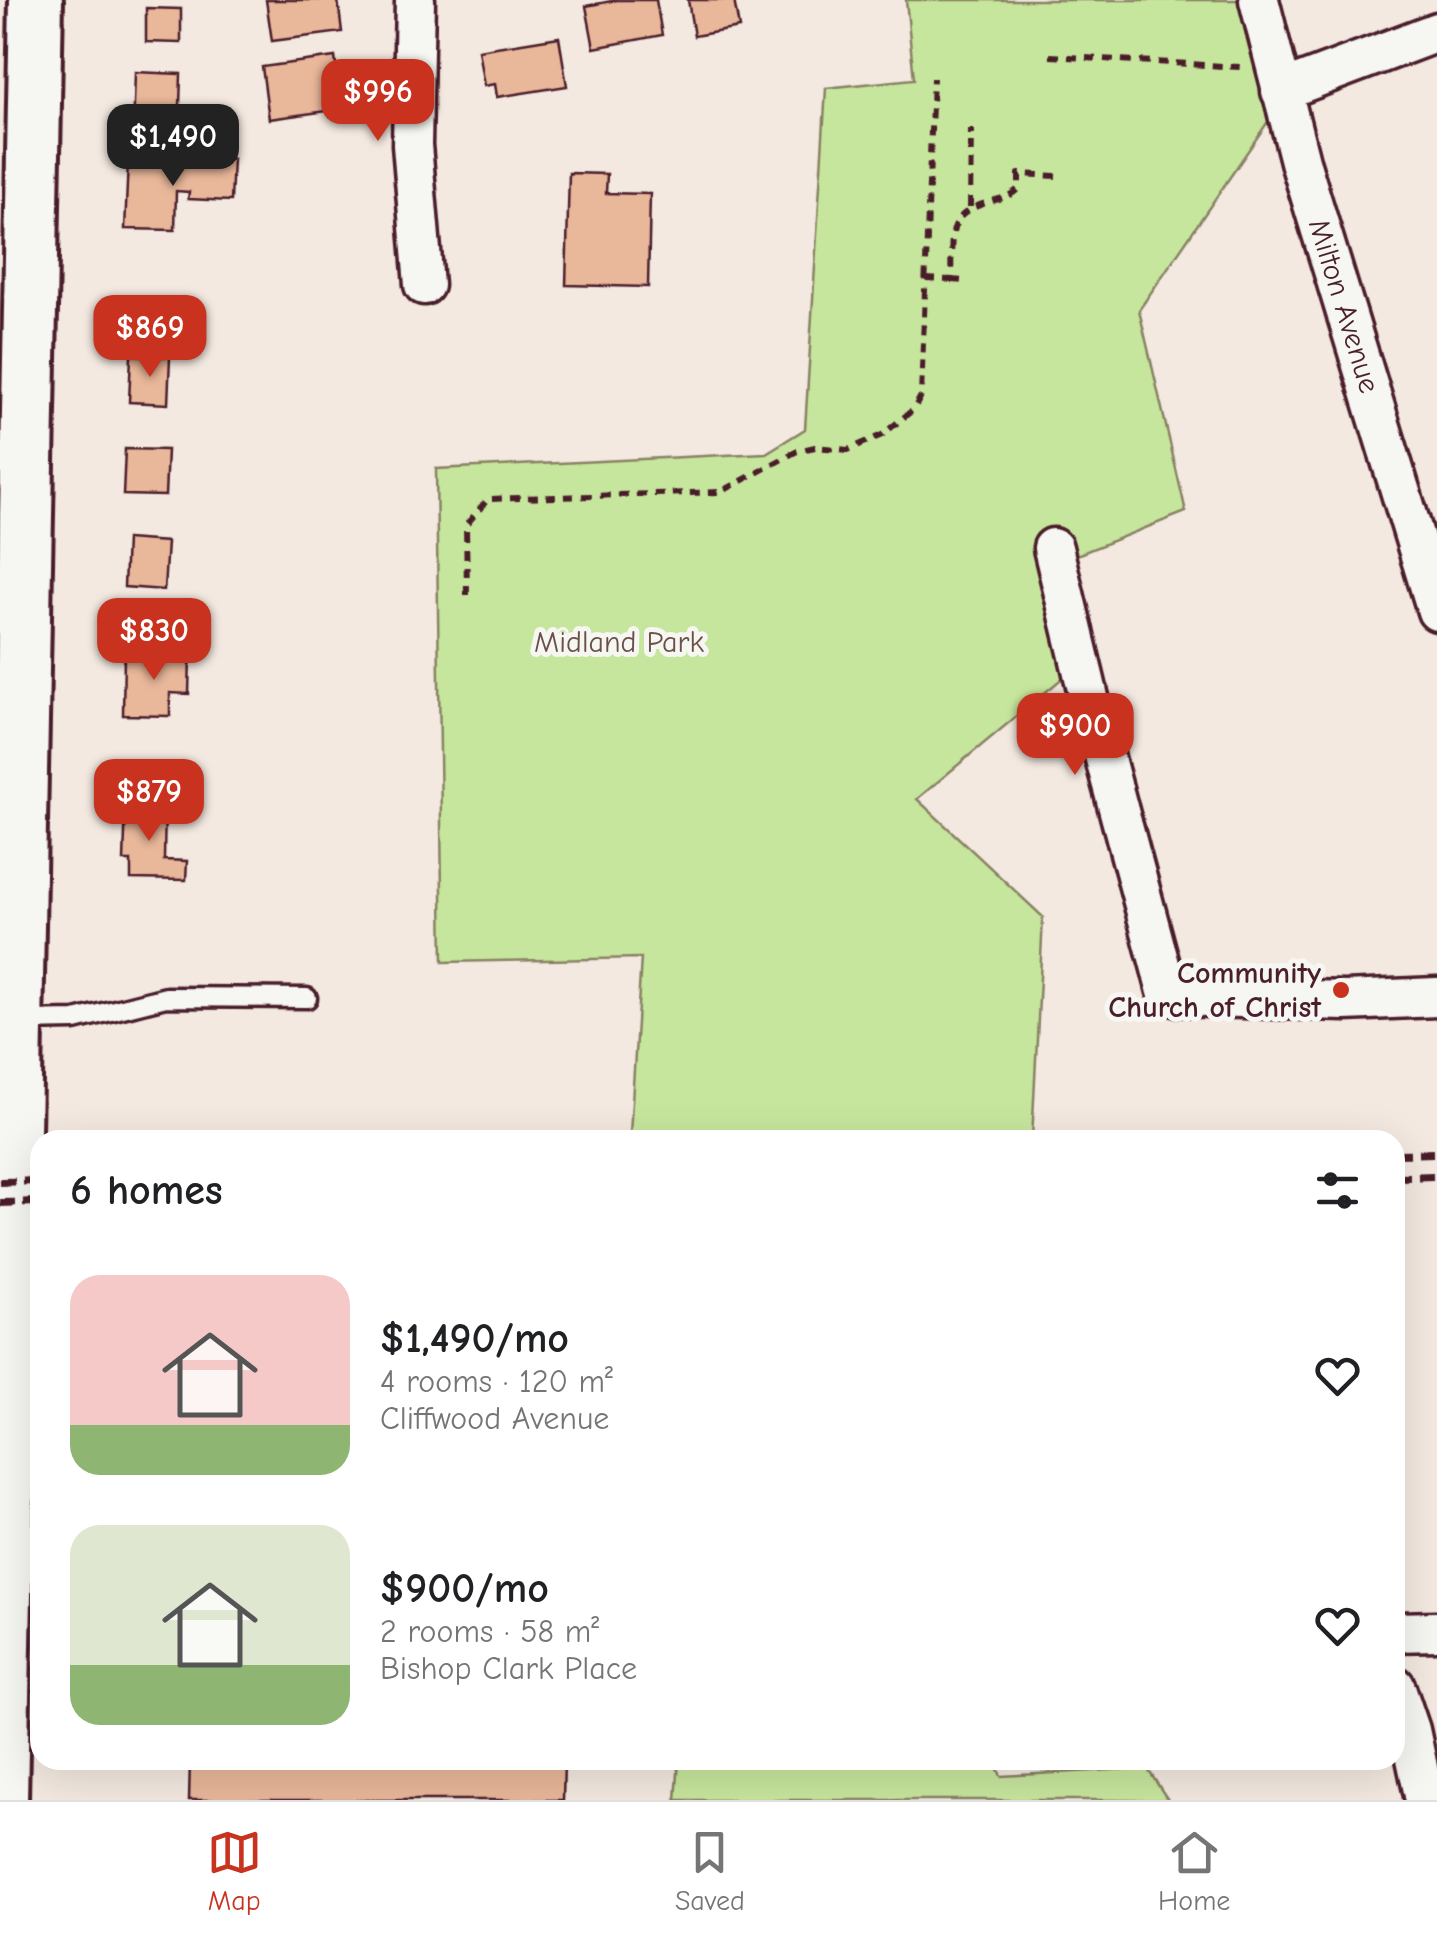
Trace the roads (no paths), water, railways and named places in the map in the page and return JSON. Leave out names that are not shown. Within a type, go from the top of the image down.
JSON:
[{"type":"main road","points":[[1,1798],[15,1022],[10,788],[36,0]]},
{"type":"street","points":[[415,0],[412,145],[424,286]]},
{"type":"street","name":"Milton Avenue","points":[[1259,0],[1301,165],[1437,611]]},
{"type":"street","points":[[1282,90],[1437,32]]},
{"type":"street","points":[[1052,548],[1167,992],[1176,996],[1345,1001],[1437,997]]},
{"type":"street","points":[[1405,1632],[1437,1631]]},
{"type":"street","points":[[1405,1715],[1426,1800]]},
{"type":"lane","points":[[15,1022],[76,1020],[166,997],[308,998]]},
{"type":"railway","points":[[1405,1154],[1437,1153]]},
{"type":"railway","points":[[1405,1177],[1437,1176]]},
{"type":"railway","points":[[0,1182],[30,1181]]},
{"type":"railway","points":[[0,1203],[30,1202]]},
{"type":"place","name":"Community Church of Christ","points":[[1341,990]]},
{"type":"park label","name":"Midland Park","points":[[619,642]]}]
